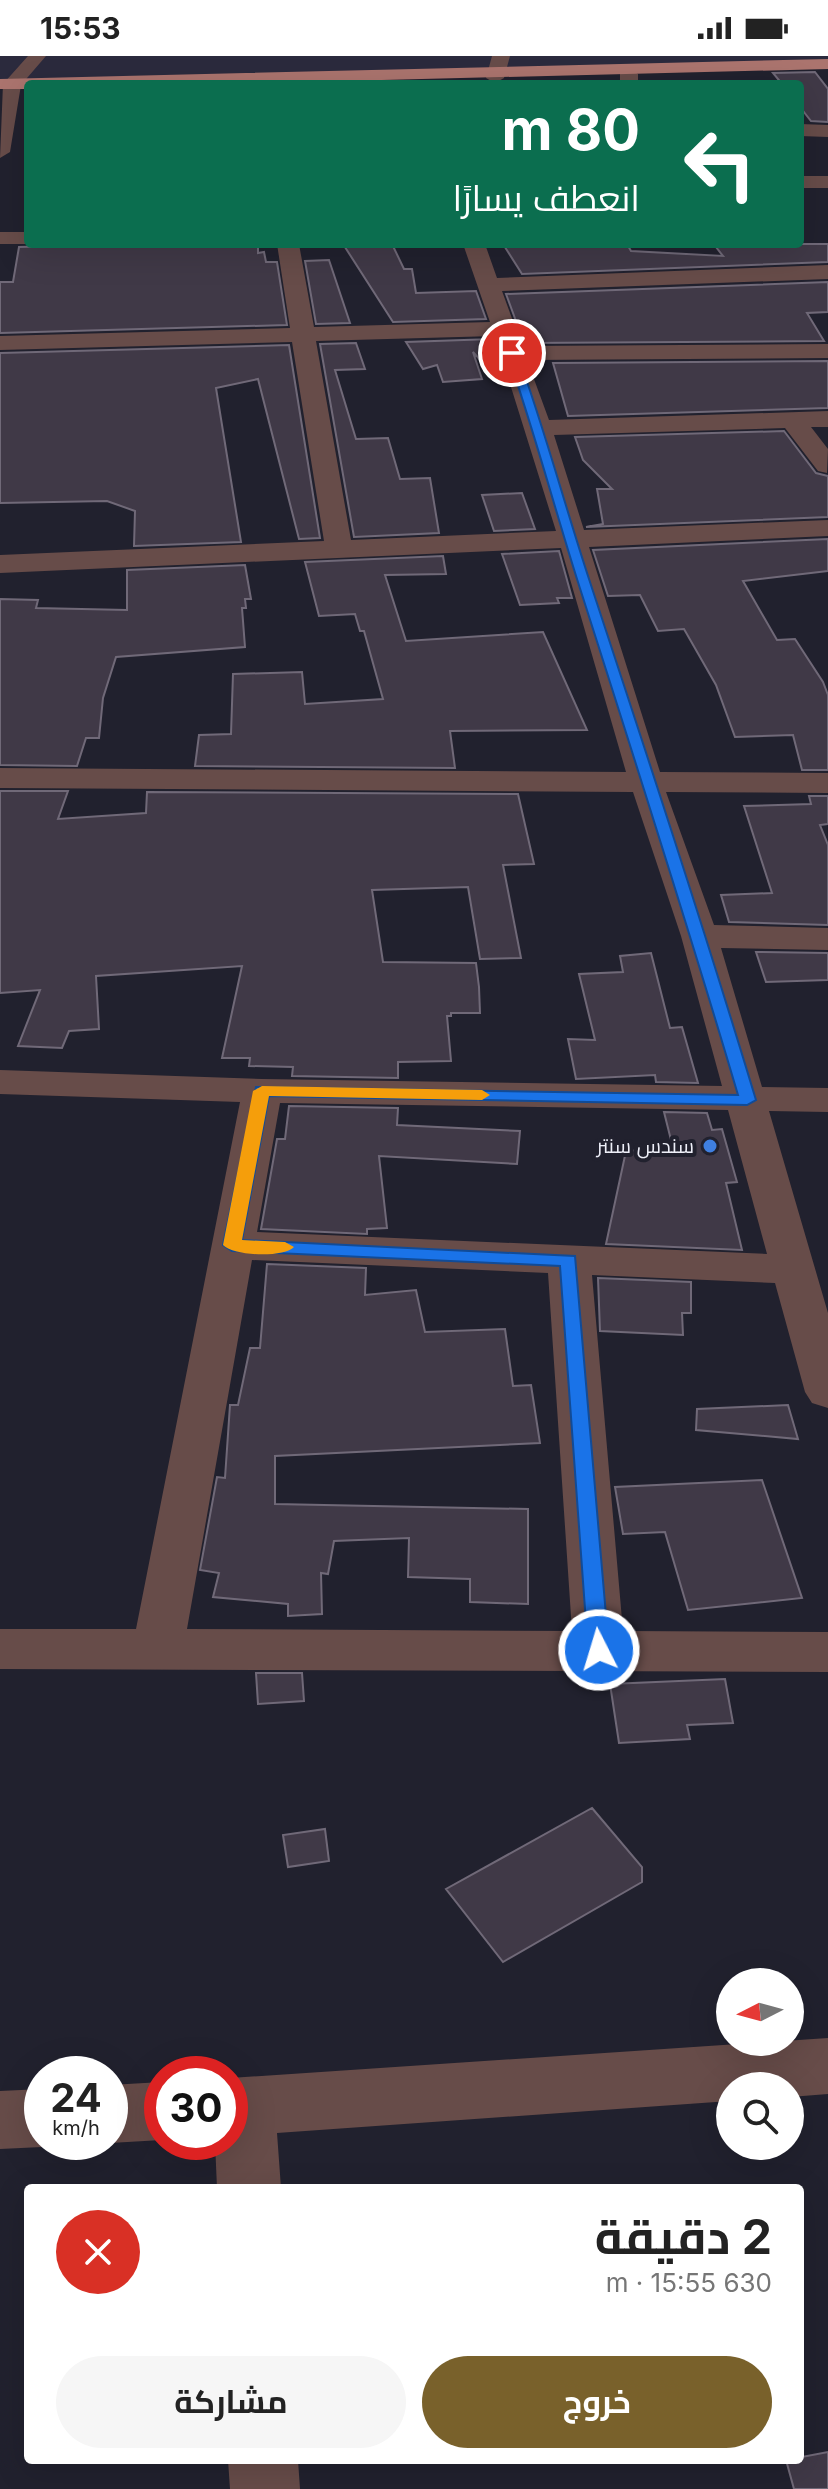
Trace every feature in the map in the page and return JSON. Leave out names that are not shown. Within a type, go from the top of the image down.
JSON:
[{"type":"main road","points":[[424,80],[498,69],[828,66]]},
{"type":"main road","points":[[498,69],[629,79],[828,66]]},
{"type":"street","points":[[0,152],[10,86],[37,56]]},
{"type":"street","points":[[804,130],[828,131]]},
{"type":"street","points":[[804,182],[828,182]]},
{"type":"street","points":[[0,238],[24,238]]},
{"type":"street","points":[[289,248],[339,550]]},
{"type":"street","points":[[475,248],[539,428],[570,540],[647,785],[699,936],[828,1392]]},
{"type":"street","points":[[655,255],[659,278]]},
{"type":"street","points":[[487,285],[828,272]]},
{"type":"street","points":[[0,343],[303,337],[828,351]]},
{"type":"street","points":[[539,428],[828,419]]},
{"type":"street","points":[[792,420],[827,465]]},
{"type":"street","points":[[0,564],[828,528]]},
{"type":"street","points":[[0,778],[647,785],[828,783]]},
{"type":"street","points":[[699,936],[828,939]]},
{"type":"street","points":[[0,1082],[262,1091],[828,1100]]},
{"type":"street","points":[[158,1648],[262,1091]]},
{"type":"street","points":[[232,1245],[792,1269]]},
{"type":"street","points":[[569,1261],[599,1650]]},
{"type":"street","points":[[0,1649],[828,1652]]},
{"type":"street","points":[[248,2105],[828,2066]]},
{"type":"street","points":[[0,2120],[24,2119]]},
{"type":"street","points":[[245,2160],[248,2184]]},
{"type":"street","points":[[263,2464],[265,2489]]},
{"type":"shaded area","points":[[0,56],[828,56],[828,64],[166,80],[24,80],[24,83],[0,84]]},
{"type":"building","points":[[815,72],[828,89],[828,122],[811,121],[804,112],[804,80],[779,80],[773,73]]},
{"type":"building","points":[[804,244],[828,244],[828,262],[522,274],[506,248],[629,248],[631,251],[723,256],[717,248],[804,248]]},
{"type":"building","points":[[19,247],[258,248],[258,253],[264,252],[266,262],[277,262],[287,325],[0,333],[0,282],[13,282]]},
{"type":"building","points":[[346,248],[394,248],[404,269],[412,269],[416,293],[476,291],[486,319],[393,322]]},
{"type":"building","points":[[329,260],[350,323],[316,324],[305,261]]},
{"type":"building","points":[[828,282],[828,312],[807,313],[824,341],[524,343],[506,294]]},
{"type":"building","points":[[493,339],[500,361],[482,362],[473,352],[482,379],[443,382],[437,365],[423,369],[406,342]]},
{"type":"building","points":[[356,343],[365,369],[335,370],[356,439],[388,438],[400,479],[430,478],[439,533],[354,537],[320,344]]},
{"type":"building","points":[[289,345],[320,538],[299,539],[258,379],[216,388],[241,542],[134,546],[135,511],[107,501],[0,503],[0,353]]},
{"type":"building","points":[[828,361],[828,408],[568,416],[553,363]]},
{"type":"building","points":[[784,431],[816,473],[828,476],[828,517],[586,527],[603,524],[597,489],[612,489],[583,460],[575,437]]},
{"type":"building","points":[[522,493],[535,529],[494,531],[482,495]]},
{"type":"building","points":[[828,539],[828,571],[743,581],[777,640],[795,639],[823,682],[828,695],[828,770],[802,770],[793,735],[735,737],[716,685],[684,629],[658,631],[640,595],[608,596],[593,550]]},
{"type":"building","points":[[559,551],[572,598],[557,598],[559,603],[520,605],[502,554]]},
{"type":"building","points":[[443,556],[446,574],[385,575],[406,641],[543,632],[587,730],[450,731],[455,768],[195,766],[199,735],[231,734],[233,674],[302,672],[305,704],[383,699],[364,631],[360,631],[355,614],[319,616],[305,562]]},
{"type":"building","points":[[245,565],[251,599],[245,599],[246,608],[242,608],[245,647],[116,657],[103,698],[99,738],[86,738],[77,766],[0,765],[0,599],[38,600],[36,608],[127,610],[127,570]]},
{"type":"building","points":[[0,791],[68,791],[58,819],[146,813],[147,792],[518,794],[534,864],[503,865],[521,958],[480,959],[468,887],[372,890],[383,962],[476,963],[480,1013],[451,1013],[447,1016],[451,1061],[398,1062],[398,1078],[292,1076],[293,1067],[249,1066],[250,1058],[222,1058],[242,966],[96,976],[99,1029],[69,1031],[62,1048],[18,1046],[40,990],[0,993]]},
{"type":"building","points":[[809,796],[828,796],[828,824],[820,825],[828,845],[828,925],[729,922],[721,895],[772,893],[744,806],[811,804]]},
{"type":"building","points":[[756,952],[828,953],[828,980],[766,982]]},
{"type":"building","points":[[651,953],[670,1028],[682,1027],[698,1083],[656,1082],[655,1075],[576,1079],[568,1039],[595,1040],[579,974],[623,972],[620,956]]},
{"type":"building","points":[[289,1106],[398,1108],[397,1125],[520,1131],[517,1164],[379,1156],[387,1228],[367,1229],[367,1234],[261,1229],[277,1139],[285,1139]]},
{"type":"building","points":[[664,1112],[707,1113],[712,1130],[722,1129],[737,1182],[726,1183],[742,1250],[606,1244],[626,1151],[673,1148]]},
{"type":"building","points":[[267,1264],[366,1268],[365,1295],[416,1290],[425,1332],[505,1329],[513,1386],[531,1385],[540,1443],[275,1456],[275,1504],[528,1509],[528,1604],[470,1602],[470,1579],[408,1577],[409,1538],[334,1541],[328,1574],[321,1573],[322,1614],[288,1616],[288,1604],[213,1597],[219,1573],[200,1570],[217,1477],[225,1478],[230,1405],[238,1405],[250,1348],[260,1348]]},
{"type":"building","points":[[598,1278],[691,1282],[691,1313],[682,1313],[683,1335],[600,1331]]},
{"type":"building","points":[[788,1405],[798,1439],[696,1430],[697,1409]]},
{"type":"building","points":[[762,1480],[802,1598],[688,1610],[665,1532],[623,1534],[615,1487]]},
{"type":"building","points":[[256,1673],[302,1673],[304,1701],[258,1704]]},
{"type":"building","points":[[725,1679],[733,1723],[687,1725],[690,1739],[619,1743],[610,1684]]},
{"type":"building","points":[[592,1808],[642,1867],[642,1882],[503,1962],[446,1889]]},
{"type":"building","points":[[325,1829],[329,1861],[288,1867],[283,1835]]},
{"type":"building","points":[[828,2452],[828,2489],[794,2489],[787,2464],[804,2464],[804,2457]]},
{"type":"slow traffic","points":[[285,1247],[232,1245],[262,1091],[482,1095]]},
{"type":"place","name":"سندس سنتر","points":[[710,1146]]},
{"type":"route","points":[[512,353],[539,428],[570,540],[647,785],[699,936],[747,1100],[262,1091],[232,1245],[569,1261],[599,1650]]}]
